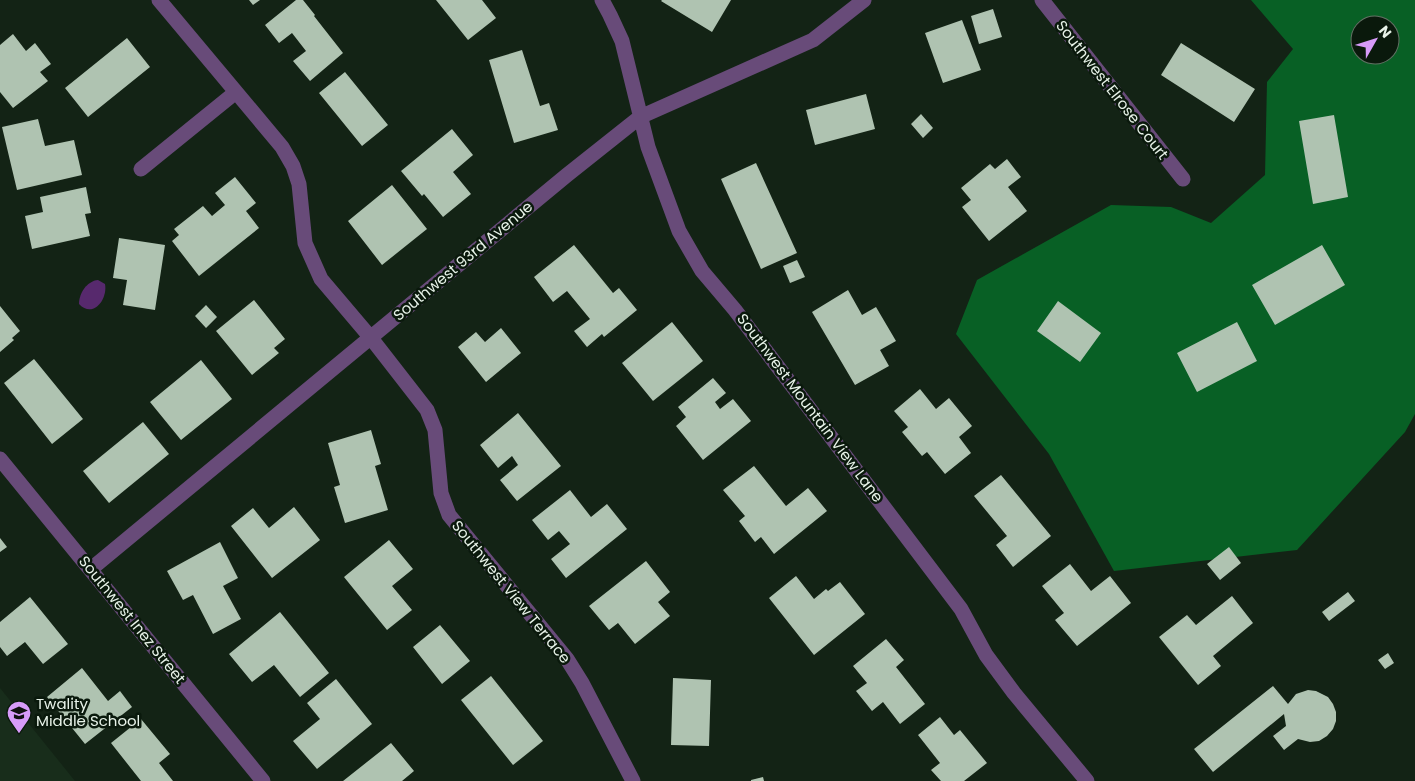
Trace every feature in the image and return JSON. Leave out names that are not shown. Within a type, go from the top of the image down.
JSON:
[{"type":"street","name":"Southwest View Terrace","points":[[159,0],[282,147],[293,166],[298,184],[305,243],[321,280],[371,338],[427,410],[435,430],[441,493],[449,515],[567,659],[582,683],[633,781]]},
{"type":"street","name":"Southwest Mountain View Lane","points":[[602,0],[622,41],[648,147],[679,231],[702,271],[735,310],[962,609],[986,654],[1014,693],[1087,781]]},
{"type":"street","name":"Southwest 93rd Avenue","points":[[91,569],[552,187],[640,117],[813,40],[864,0]]},
{"type":"street","name":"Southwest Elrose Court","points":[[1042,0],[1183,179]]},
{"type":"street","points":[[141,168],[236,92]]},
{"type":"street","name":"Southwest Inez Street","points":[[0,459],[263,781]]},
{"type":"shaded area","points":[[98,280],[105,284],[102,301],[94,308],[84,308],[79,304],[82,292],[87,285]]},
{"type":"shaded area","name":"Twality Middle School","points":[[0,688],[75,781],[0,781]]},
{"type":"green space","points":[[1251,0],[1415,0],[1415,414],[1405,432],[1297,550],[1114,571],[1049,454],[956,334],[977,280],[1111,205],[1171,207],[1211,223],[1265,175],[1267,82],[1293,49]]},
{"type":"building","points":[[249,0],[260,0],[253,5]]},
{"type":"building","points":[[296,0],[303,0],[343,53],[310,81],[293,61],[306,51],[292,33],[279,43],[265,25]]},
{"type":"building","points":[[436,0],[482,0],[496,18],[468,40]]},
{"type":"building","points":[[662,0],[731,0],[712,32]]},
{"type":"building","points":[[993,9],[1002,37],[979,44],[971,16]]},
{"type":"building","points":[[962,20],[981,70],[943,83],[925,33]]},
{"type":"building","points":[[13,34],[26,51],[35,43],[51,64],[40,72],[48,81],[13,108],[0,92],[0,45]]},
{"type":"building","points":[[127,38],[150,67],[88,117],[65,88]]},
{"type":"building","points":[[1181,43],[1255,89],[1234,122],[1161,75]]},
{"type":"building","points":[[522,50],[540,106],[549,103],[558,130],[514,143],[489,60]]},
{"type":"building","points":[[345,72],[388,125],[362,146],[319,93]]},
{"type":"building","points":[[866,94],[875,129],[815,145],[806,110]]},
{"type":"building","points":[[921,114],[933,128],[923,138],[911,124]]},
{"type":"building","points":[[1334,115],[1348,197],[1313,204],[1299,121]]},
{"type":"building","points":[[38,119],[45,146],[74,140],[82,175],[17,190],[2,127]]},
{"type":"building","points":[[452,129],[473,155],[453,172],[471,194],[443,217],[401,171]]},
{"type":"building","points":[[1007,159],[1021,177],[1008,187],[1027,211],[989,241],[962,207],[971,200],[961,188],[990,164],[995,169]]},
{"type":"building","points":[[756,163],[797,253],[761,269],[721,179]]},
{"type":"building","points":[[235,177],[256,203],[246,211],[259,228],[199,276],[172,241],[179,235],[174,229],[203,206],[212,216],[225,205],[215,193]]},
{"type":"building","points":[[392,185],[427,229],[382,265],[348,221]]},
{"type":"building","points":[[86,187],[91,213],[85,214],[90,236],[32,249],[25,216],[43,212],[40,197]]},
{"type":"building","points":[[119,238],[165,245],[155,310],[123,305],[127,280],[113,278]]},
{"type":"building","points":[[574,245],[613,293],[619,288],[637,310],[604,337],[602,334],[587,347],[574,331],[590,319],[567,291],[553,302],[534,277]]},
{"type":"building","points":[[1322,245],[1345,285],[1275,325],[1252,285]]},
{"type":"building","points":[[797,260],[805,277],[790,283],[783,266]]},
{"type":"building","points":[[848,290],[862,315],[876,307],[896,341],[880,350],[889,366],[855,385],[812,312]]},
{"type":"building","points":[[254,300],[285,339],[274,348],[279,353],[252,375],[216,331]]},
{"type":"building","points":[[1058,301],[1101,333],[1080,362],[1037,331]]},
{"type":"building","points":[[206,305],[217,317],[206,328],[195,316]]},
{"type":"building","points":[[0,306],[20,331],[12,338],[14,340],[0,352]]},
{"type":"building","points":[[672,322],[703,361],[653,401],[622,363]]},
{"type":"building","points":[[1237,322],[1257,361],[1197,392],[1177,353]]},
{"type":"building","points":[[501,328],[521,353],[486,382],[458,347],[476,332],[485,342]]},
{"type":"building","points":[[34,359],[83,419],[52,444],[4,383]]},
{"type":"building","points":[[201,360],[232,399],[181,440],[150,402]]},
{"type":"building","points":[[713,378],[726,393],[715,402],[720,409],[733,399],[751,421],[703,460],[676,426],[686,417],[678,407]]},
{"type":"building","points":[[920,389],[936,409],[949,398],[972,426],[959,437],[971,453],[945,474],[927,452],[922,456],[902,432],[908,427],[894,411]]},
{"type":"building","points":[[518,413],[561,466],[517,501],[500,480],[518,465],[512,456],[498,468],[480,445]]},
{"type":"building","points":[[143,422],[169,454],[109,503],[83,471]]},
{"type":"building","points":[[371,430],[381,464],[375,466],[388,510],[345,523],[334,487],[340,485],[328,443]]},
{"type":"building","points":[[754,466],[786,506],[808,488],[827,511],[774,554],[761,537],[755,542],[739,521],[745,516],[723,490]]},
{"type":"building","points":[[1001,475],[1051,536],[1013,567],[996,545],[1007,536],[974,496]]},
{"type":"building","points":[[570,490],[591,517],[607,504],[627,529],[566,578],[551,559],[570,544],[559,531],[548,540],[532,520]]},
{"type":"building","points":[[294,507],[320,540],[272,578],[231,526],[253,508],[269,528]]},
{"type":"building","points":[[0,538],[7,547],[0,552]]},
{"type":"building","points":[[389,540],[413,569],[392,586],[412,610],[387,630],[344,577]]},
{"type":"building","points":[[220,542],[238,578],[223,586],[241,619],[213,634],[193,595],[183,600],[167,571]]},
{"type":"building","points":[[1229,547],[1241,563],[1220,580],[1207,564]]},
{"type":"building","points":[[646,561],[670,592],[658,602],[670,616],[635,644],[618,623],[609,630],[589,606]]},
{"type":"building","points":[[1070,564],[1091,591],[1110,576],[1131,603],[1077,646],[1055,620],[1064,613],[1042,586]]},
{"type":"building","points":[[796,576],[814,599],[826,589],[828,591],[840,582],[865,614],[814,655],[769,598]]},
{"type":"building","points":[[1348,592],[1355,601],[1329,621],[1322,612]]},
{"type":"building","points":[[1232,596],[1253,623],[1213,656],[1221,666],[1198,685],[1159,637],[1187,615],[1196,625]]},
{"type":"building","points":[[30,597],[68,644],[43,664],[25,642],[7,656],[0,647],[0,622]]},
{"type":"building","points":[[280,612],[329,673],[300,697],[274,665],[252,682],[229,654]]},
{"type":"building","points":[[440,625],[470,661],[442,684],[413,647]]},
{"type":"building","points":[[886,639],[904,660],[896,667],[925,704],[900,724],[883,702],[872,711],[856,691],[867,683],[853,666]]},
{"type":"building","points":[[1388,653],[1394,663],[1385,669],[1378,660]]},
{"type":"building","points":[[82,668],[108,701],[120,691],[132,707],[85,744],[47,697]]},
{"type":"building","points":[[491,676],[543,741],[513,765],[461,700]]},
{"type":"building","points":[[673,678],[711,680],[709,746],[671,745]]},
{"type":"building","points":[[336,679],[372,724],[317,769],[293,741],[320,719],[307,703]]},
{"type":"building","points":[[1273,686],[1288,704],[1296,694],[1308,690],[1316,691],[1328,697],[1336,712],[1336,721],[1333,729],[1319,741],[1310,742],[1298,739],[1284,750],[1273,736],[1286,726],[1284,714],[1213,772],[1194,749]]},
{"type":"building","points":[[940,717],[954,735],[960,730],[987,763],[964,781],[941,781],[931,770],[940,763],[918,735]]},
{"type":"building","points":[[141,719],[170,754],[159,763],[173,781],[141,781],[111,743]]},
{"type":"building","points":[[391,743],[414,771],[402,781],[343,781]]},
{"type":"building","points":[[763,777],[764,781],[751,781],[751,780]]},
{"type":"place","name":"Twality Middle School","points":[[19,734]]}]
